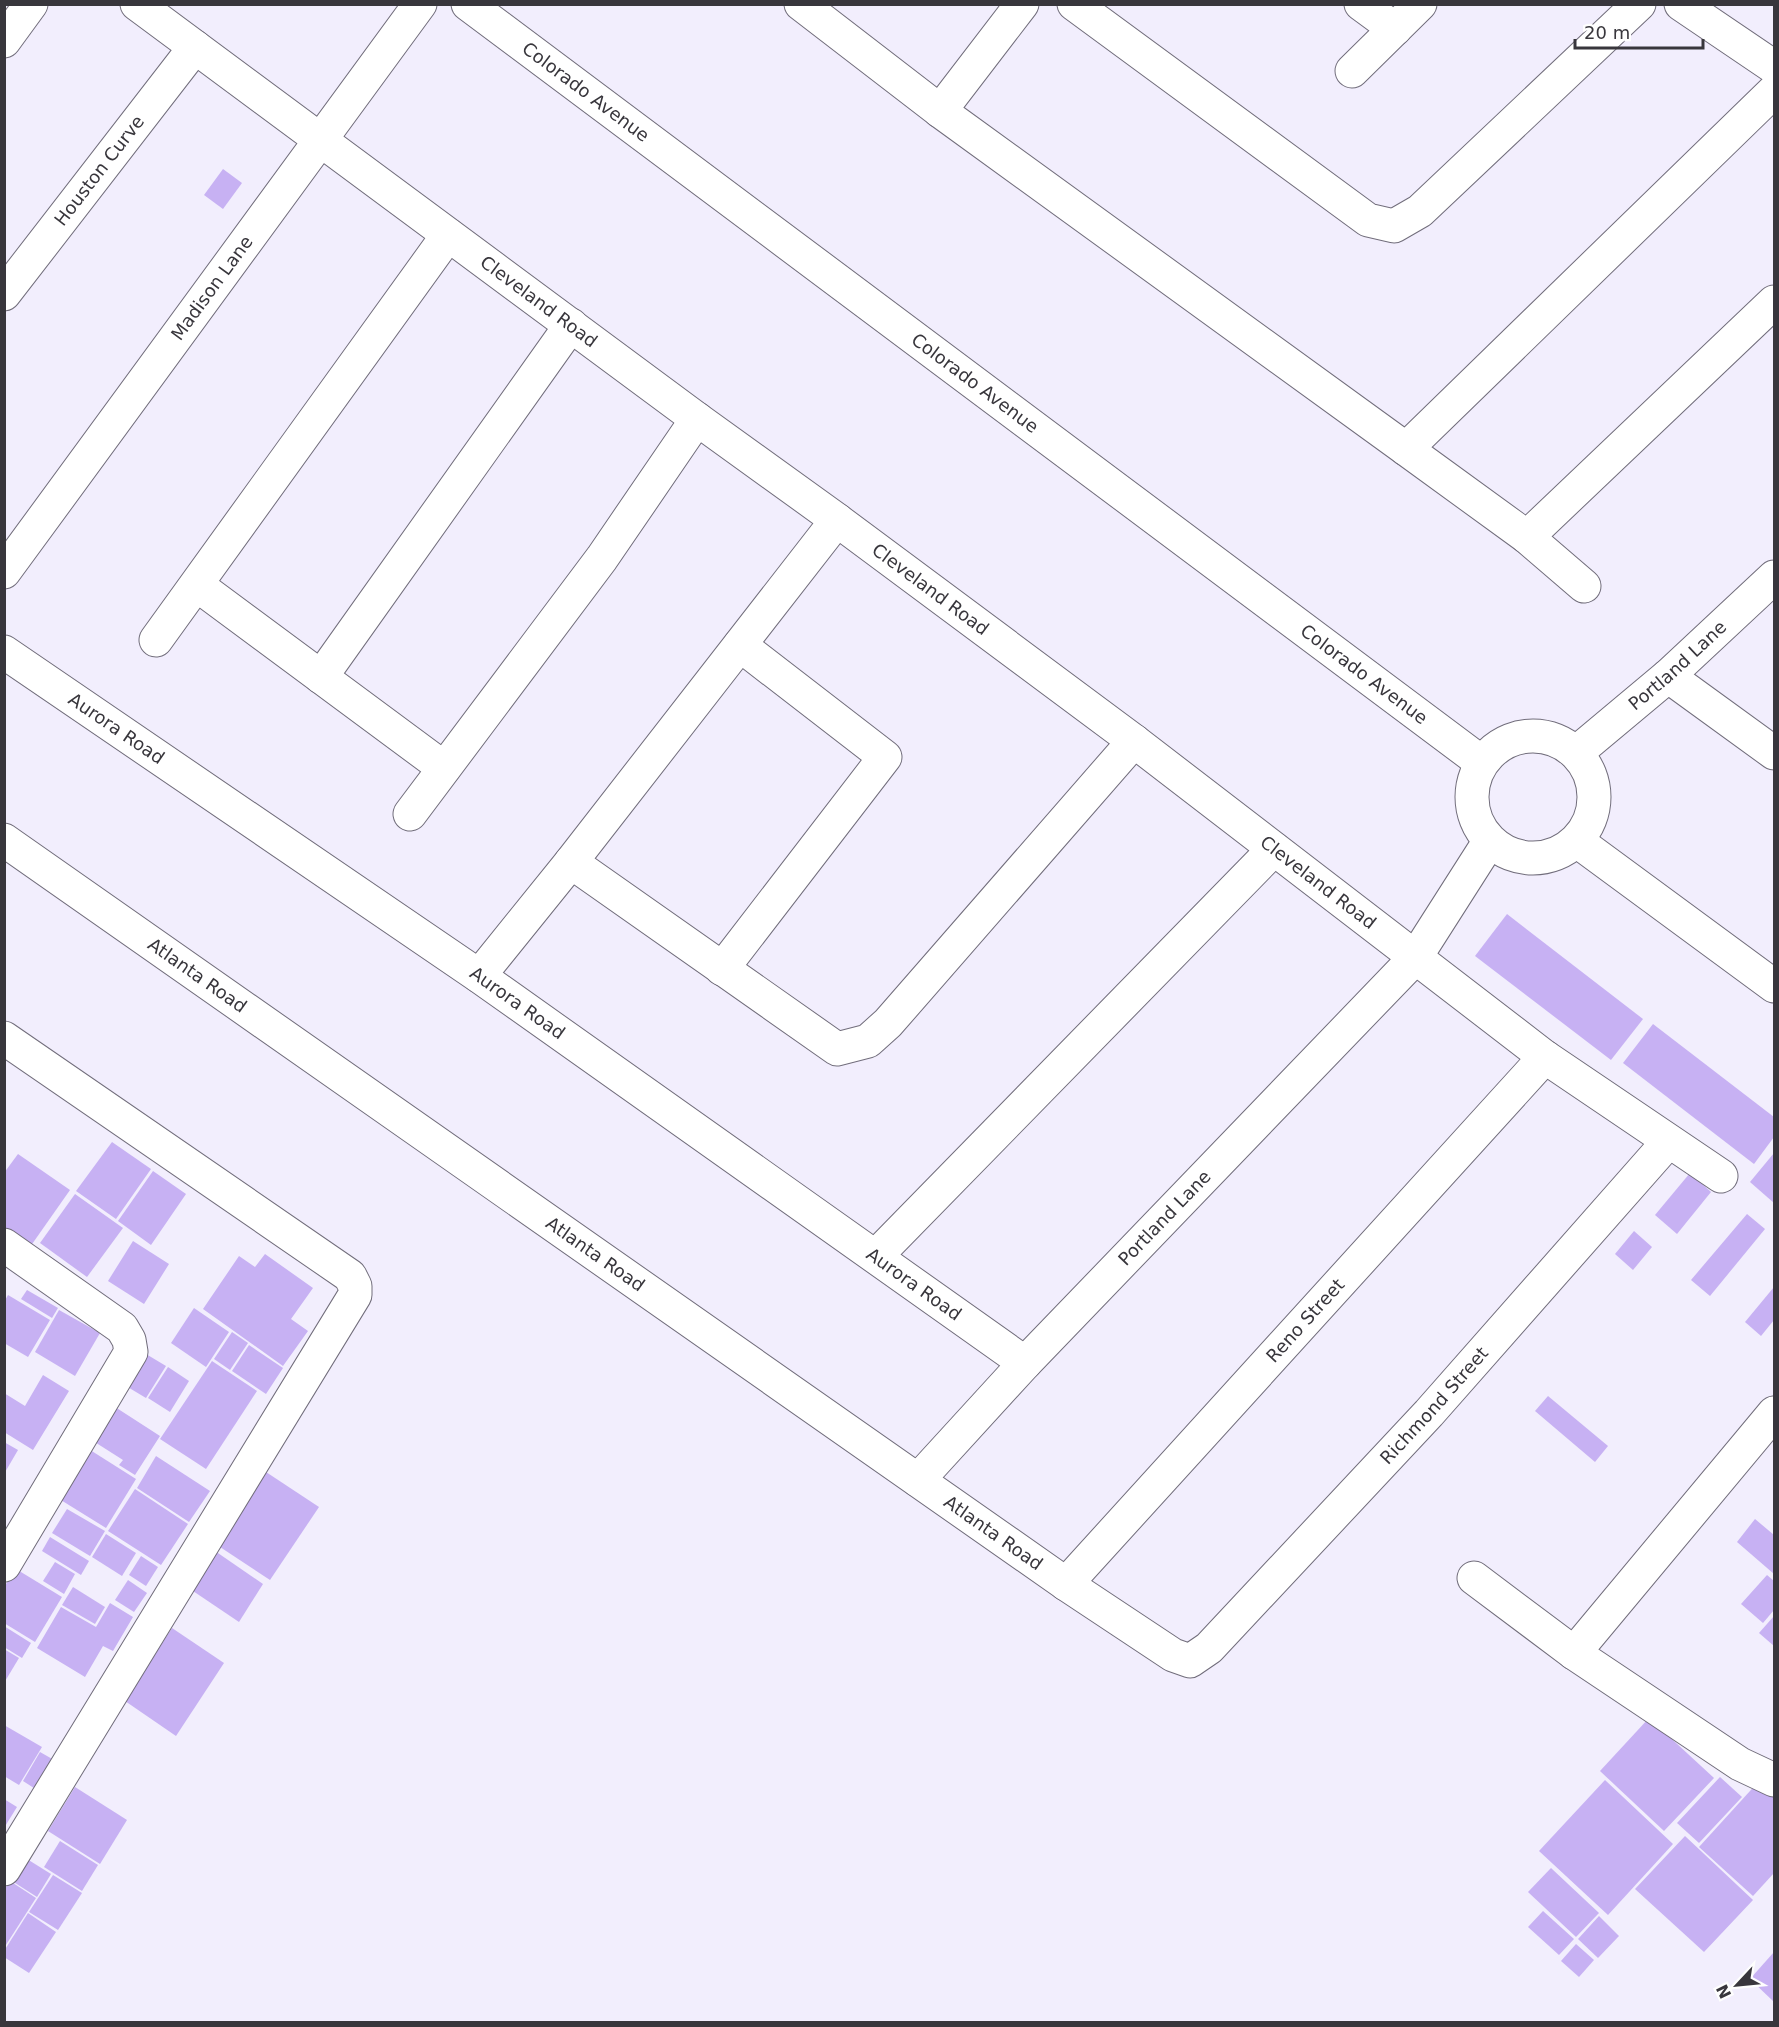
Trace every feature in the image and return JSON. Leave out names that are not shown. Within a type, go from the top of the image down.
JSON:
[{"type":"street","points":[[4,41],[31,4]]},
{"type":"street","name":"Cleveland Road","points":[[137,4],[1134,741],[1545,1057],[1721,1176]]},
{"type":"street","name":"Madison Lane","points":[[4,572],[322,141],[420,4]]},
{"type":"street","name":"Colorado Avenue","points":[[468,4],[1481,762]]},
{"type":"street","points":[[940,111],[1022,4]]},
{"type":"street","points":[[1074,4],[1368,220],[1394,226],[1420,211],[1639,4]]},
{"type":"street","points":[[1361,4],[1395,29]]},
{"type":"street","points":[[1352,71],[1420,4]]},
{"type":"street","points":[[1681,4],[1774,68]]},
{"type":"street","points":[[818,9],[940,111],[1527,537],[1584,586]]},
{"type":"street","name":"Houston Curve","points":[[4,294],[195,47]]},
{"type":"street","points":[[1406,449],[1774,91]]},
{"type":"street","points":[[156,640],[448,235]]},
{"type":"street","points":[[1527,537],[1774,302]]},
{"type":"street","points":[[321,676],[571,325]]},
{"type":"street","points":[[410,814],[602,558],[697,419]]},
{"type":"street","points":[[479,976],[571,862],[837,520]]},
{"type":"street","name":"Portland Lane","points":[[1576,753],[1668,676],[1774,577]]},
{"type":"street","points":[[196,585],[444,768]]},
{"type":"street","points":[[722,969],[885,757],[740,645]]},
{"type":"street","name":"Aurora Road","points":[[4,652],[479,976],[1025,1363]]},
{"type":"street","points":[[1668,676],[1774,753]]},
{"type":"street","points":[[1545,736],[1576,753],[1593,781],[1593,813],[1577,841],[1549,857],[1517,858],[1489,842],[1471,803],[1481,762],[1509,740],[1545,736]]},
{"type":"street","points":[[571,862],[837,1049],[868,1041],[888,1023],[1134,741]]},
{"type":"street","name":"Atlanta Road","points":[[4,840],[1066,1584],[1173,1655],[1190,1661]]},
{"type":"street","points":[[1577,841],[1774,986]]},
{"type":"street","name":"Portland Lane","points":[[918,1480],[1025,1363],[1415,958],[1489,842]]},
{"type":"street","points":[[876,1256],[1274,849]]},
{"type":"street","points":[[4,1038],[350,1276],[355,1286],[355,1295],[4,1869]]},
{"type":"street","name":"Reno Street","points":[[1066,1584],[1545,1057]]},
{"type":"street","name":"Richmond Street","points":[[1190,1661],[1209,1648],[1429,1413],[1668,1142]]},
{"type":"street","points":[[4,1245],[122,1328],[129,1340],[131,1352],[4,1565]]},
{"type":"street","points":[[1574,1653],[1774,1413]]},
{"type":"street","points":[[1474,1578],[1574,1653],[1740,1764],[1774,1780]]},
{"type":"building","points":[[223,169],[242,183],[223,209],[204,195]]},
{"type":"building","points":[[1507,914],[1643,1019],[1611,1060],[1475,956]]},
{"type":"building","points":[[1653,1024],[1774,1117],[1774,1137],[1754,1164],[1623,1063]]},
{"type":"building","points":[[112,1142],[151,1169],[116,1219],[76,1191]]},
{"type":"building","points":[[1774,1153],[1774,1203],[1750,1182]]},
{"type":"building","points":[[18,1154],[70,1190],[30,1247],[4,1229],[4,1173]]},
{"type":"building","points":[[153,1171],[186,1194],[151,1245],[118,1221]]},
{"type":"building","points":[[1690,1173],[1711,1192],[1677,1234],[1655,1215]]},
{"type":"building","points":[[75,1194],[123,1228],[87,1277],[40,1243]]},
{"type":"building","points":[[1747,1214],[1765,1229],[1710,1296],[1691,1280]]},
{"type":"building","points":[[1634,1231],[1652,1247],[1633,1270],[1615,1254]]},
{"type":"building","points":[[133,1241],[169,1264],[144,1304],[108,1281]]},
{"type":"building","points":[[265,1254],[313,1288],[291,1319],[308,1331],[283,1366],[203,1309],[239,1256],[255,1267]]},
{"type":"building","points":[[1774,1287],[1774,1320],[1761,1336],[1745,1322]]},
{"type":"building","points":[[27,1290],[58,1308],[52,1318],[21,1299]]},
{"type":"building","points":[[8,1295],[50,1320],[28,1357],[4,1343],[4,1302]]},
{"type":"building","points":[[194,1308],[229,1332],[206,1367],[171,1343]]},
{"type":"building","points":[[59,1310],[100,1333],[75,1376],[35,1352]]},
{"type":"building","points":[[232,1332],[248,1343],[230,1370],[214,1359]]},
{"type":"building","points":[[249,1345],[283,1368],[266,1394],[232,1371]]},
{"type":"building","points":[[146,1354],[166,1366],[146,1398],[126,1386]]},
{"type":"building","points":[[212,1361],[257,1391],[206,1469],[160,1439]]},
{"type":"building","points":[[168,1367],[189,1381],[170,1412],[148,1398]]},
{"type":"building","points":[[43,1375],[69,1391],[33,1450],[4,1432],[4,1393],[25,1406]]},
{"type":"building","points":[[1548,1396],[1608,1446],[1595,1462],[1535,1411]]},
{"type":"building","points":[[112,1405],[160,1436],[135,1475],[119,1465],[123,1460],[90,1439]]},
{"type":"building","points":[[4,1442],[18,1450],[4,1474]]},
{"type":"building","points":[[87,1448],[136,1479],[106,1528],[56,1497]]},
{"type":"building","points":[[156,1456],[210,1491],[189,1522],[137,1488]]},
{"type":"building","points":[[266,1472],[319,1507],[270,1580],[217,1545]]},
{"type":"building","points":[[135,1489],[188,1524],[161,1565],[108,1531]]},
{"type":"building","points":[[67,1509],[105,1531],[90,1556],[52,1533]]},
{"type":"building","points":[[1755,1519],[1774,1535],[1774,1574],[1737,1542]]},
{"type":"building","points":[[106,1534],[136,1553],[122,1576],[92,1557]]},
{"type":"building","points":[[50,1537],[89,1561],[81,1575],[42,1551]]},
{"type":"building","points":[[215,1551],[263,1584],[239,1622],[190,1589]]},
{"type":"building","points":[[141,1556],[158,1567],[146,1586],[129,1575]]},
{"type":"building","points":[[55,1562],[75,1574],[64,1594],[43,1581]]},
{"type":"building","points":[[16,1569],[62,1597],[35,1642],[4,1623],[4,1587]]},
{"type":"building","points":[[1767,1575],[1774,1581],[1774,1610],[1763,1623],[1741,1604]]},
{"type":"building","points":[[128,1580],[147,1593],[134,1612],[115,1600]]},
{"type":"building","points":[[73,1587],[105,1607],[95,1624],[62,1605]]},
{"type":"building","points":[[110,1603],[133,1617],[113,1651],[103,1646],[85,1677],[37,1648],[61,1607],[96,1627]]},
{"type":"building","points":[[1774,1616],[1774,1646],[1759,1633]]},
{"type":"building","points":[[4,1626],[31,1643],[22,1658],[4,1647]]},
{"type":"building","points":[[172,1628],[224,1663],[176,1736],[125,1701]]},
{"type":"building","points":[[4,1649],[19,1658],[4,1683]]},
{"type":"building","points":[[1649,1718],[1714,1778],[1664,1831],[1600,1771]]},
{"type":"building","points":[[4,1725],[42,1747],[19,1785],[4,1776]]},
{"type":"building","points":[[40,1752],[54,1760],[37,1790],[23,1781]]},
{"type":"building","points":[[1720,1777],[1742,1797],[1699,1843],[1677,1823]]},
{"type":"building","points":[[1605,1780],[1673,1844],[1608,1915],[1539,1851]]},
{"type":"building","points":[[1760,1780],[1774,1793],[1774,1873],[1753,1896],[1699,1847]]},
{"type":"building","points":[[75,1787],[127,1820],[100,1864],[48,1831]]},
{"type":"building","points":[[4,1799],[17,1807],[4,1828]]},
{"type":"building","points":[[1685,1836],[1753,1900],[1704,1952],[1635,1889]]},
{"type":"building","points":[[60,1841],[98,1865],[82,1891],[44,1867]]},
{"type":"building","points":[[27,1859],[51,1874],[37,1897],[12,1881]]},
{"type":"building","points":[[1551,1868],[1599,1913],[1576,1937],[1528,1892]]},
{"type":"building","points":[[53,1875],[82,1893],[58,1930],[29,1912]]},
{"type":"building","points":[[10,1881],[36,1898],[4,1948],[4,1890]]},
{"type":"building","points":[[1543,1911],[1574,1939],[1559,1955],[1528,1927]]},
{"type":"building","points":[[28,1913],[56,1932],[29,1973],[4,1957],[4,1951]]},
{"type":"building","points":[[1599,1916],[1619,1936],[1598,1958],[1578,1939]]},
{"type":"building","points":[[1576,1944],[1594,1960],[1579,1977],[1561,1961]]},
{"type":"building","points":[[1774,1952],[1774,2002],[1750,1979]]}]
